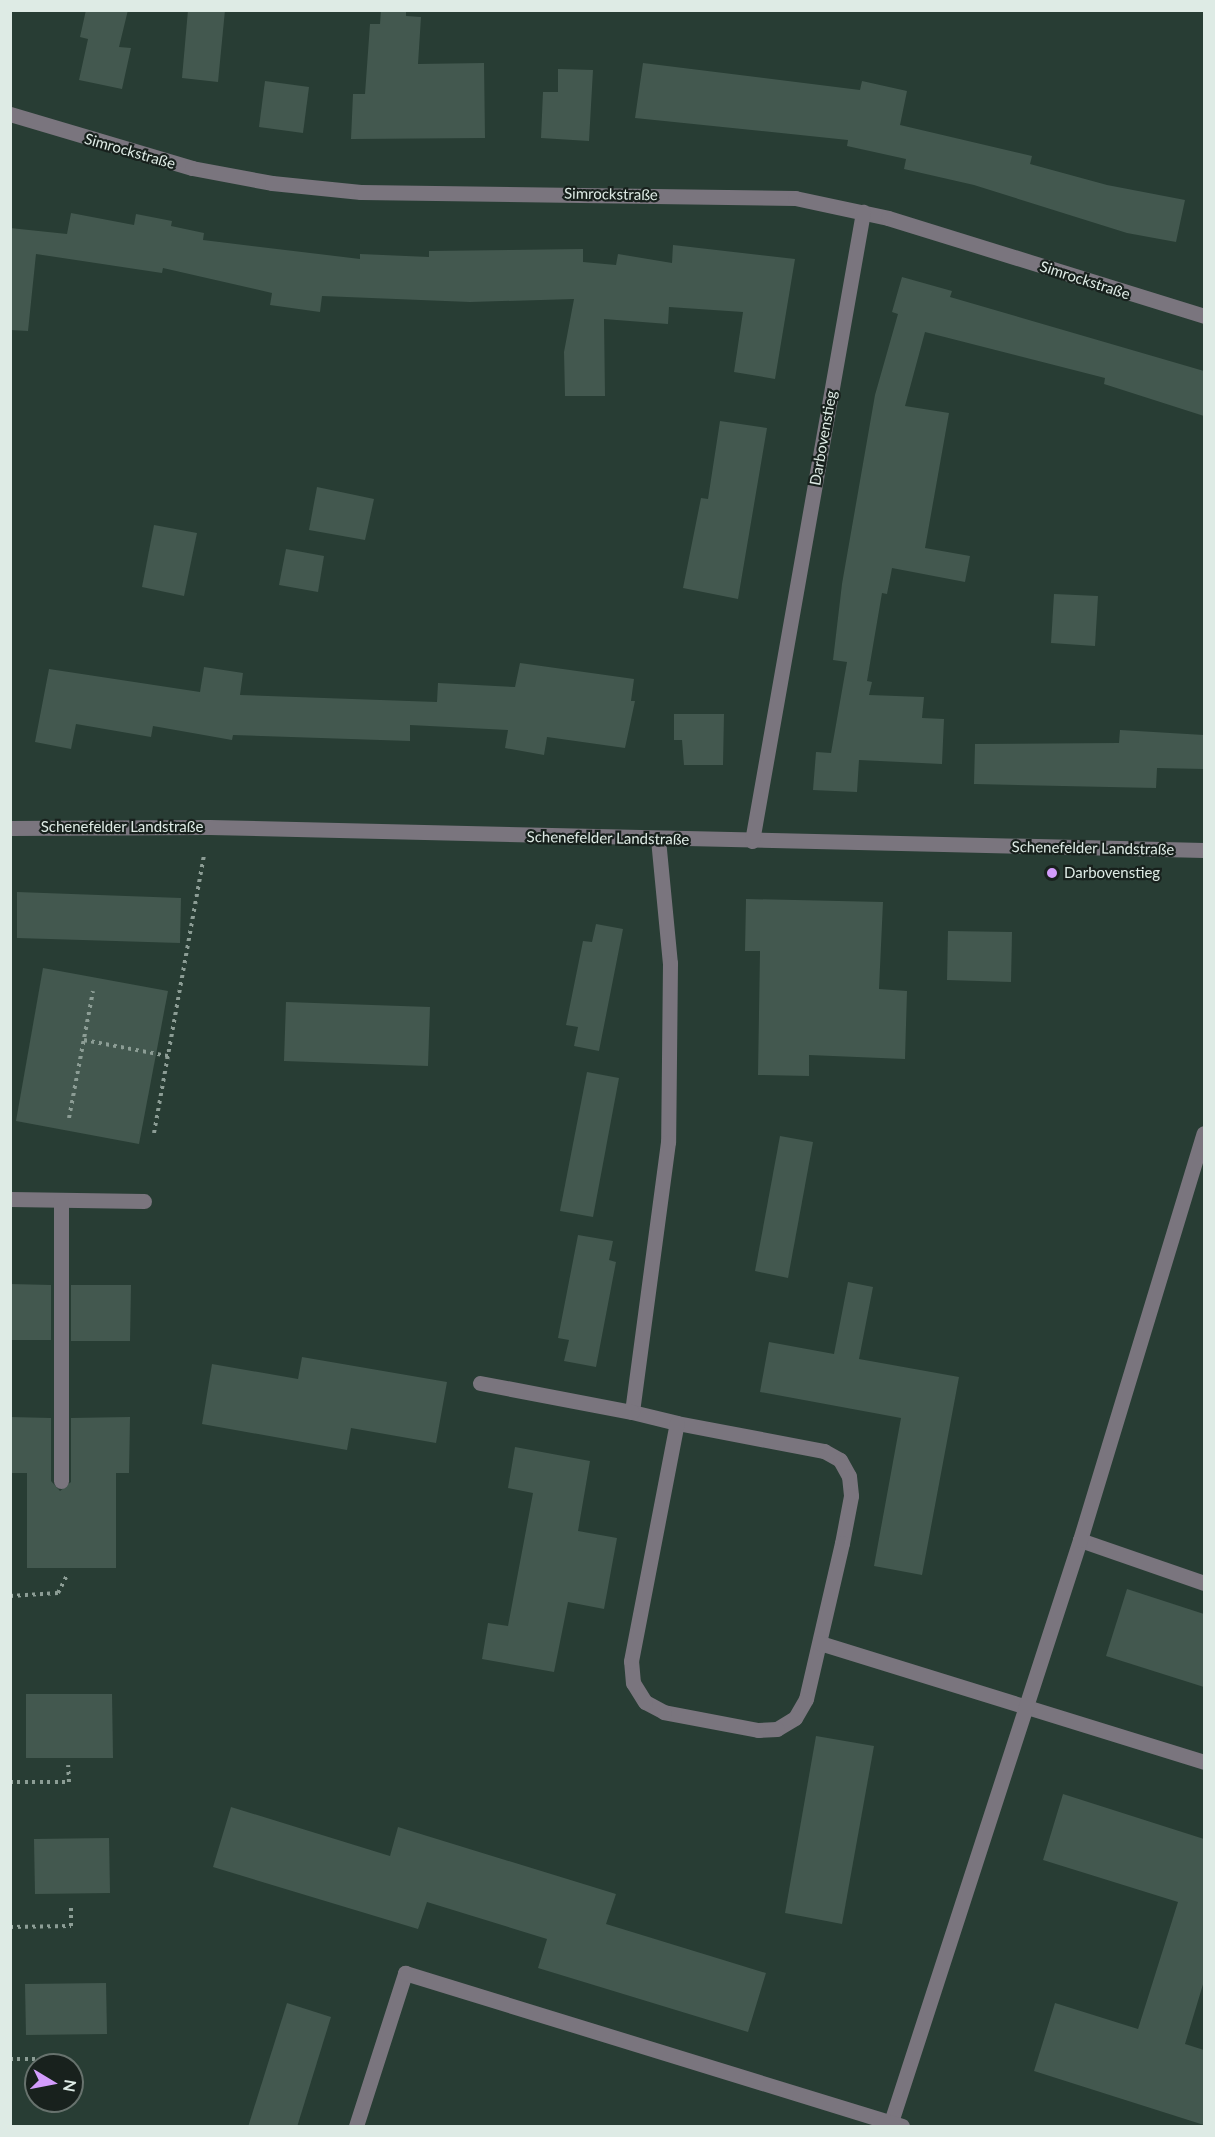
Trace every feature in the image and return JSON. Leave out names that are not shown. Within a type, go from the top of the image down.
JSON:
[{"type":"street","name":"Simrockstraße","points":[[10,114],[192,168],[272,183],[361,192],[795,198],[862,212],[1204,316]]},
{"type":"street","name":"Darbovenstieg","points":[[752,841],[862,212]]},
{"type":"street","name":"Schenefelder Landstraße","points":[[10,828],[209,827],[1204,850]]},
{"type":"street","points":[[632,1412],[669,1119],[670,963],[658,839]]},
{"type":"street","points":[[356,2127],[405,1973],[896,2124],[1025,1706],[1080,1540],[1204,1133]]},
{"type":"street","points":[[10,1199],[144,1201]]},
{"type":"street","points":[[61,1201],[61,1481]]},
{"type":"street","points":[[480,1383],[824,1451],[840,1460],[849,1476],[851,1496],[820,1643],[806,1699],[795,1718],[777,1729],[758,1730],[664,1713],[645,1702],[633,1683],[631,1661],[677,1423]]},
{"type":"street","points":[[1080,1540],[1204,1582]]},
{"type":"street","points":[[820,1643],[1204,1762]]},
{"type":"path","points":[[154,1133],[204,855]]},
{"type":"path","points":[[69,1118],[93,991]]},
{"type":"path","points":[[84,1040],[168,1056]]},
{"type":"path","points":[[10,1596],[57,1593],[67,1583],[68,1575]]},
{"type":"path","points":[[10,1782],[69,1782],[69,1765]]},
{"type":"path","points":[[10,1927],[71,1926],[71,1908]]},
{"type":"building","points":[[86,10],[128,10],[119,47],[131,48],[122,89],[79,80],[88,39],[80,37]]},
{"type":"building","points":[[188,10],[225,10],[218,82],[182,78]]},
{"type":"building","points":[[381,10],[406,10],[406,16],[421,17],[418,64],[484,63],[485,138],[351,139],[353,94],[365,94],[370,24],[380,24]]},
{"type":"building","points":[[643,63],[860,90],[862,81],[907,91],[900,125],[1032,156],[1030,164],[1107,185],[1185,200],[1176,242],[1127,233],[974,185],[904,169],[906,159],[847,146],[848,140],[635,118]]},
{"type":"building","points":[[558,69],[593,70],[589,141],[541,138],[543,92],[558,92]]},
{"type":"building","points":[[265,81],[309,87],[303,133],[259,127]]},
{"type":"building","points":[[71,213],[134,225],[136,214],[172,221],[171,226],[204,233],[203,240],[360,259],[360,254],[429,257],[429,251],[583,249],[583,262],[616,265],[618,254],[672,263],[673,245],[795,259],[775,379],[734,372],[743,312],[669,307],[668,324],[604,319],[605,396],[565,396],[564,352],[574,299],[470,302],[322,296],[320,312],[270,305],[272,293],[163,268],[162,273],[36,254],[28,331],[10,330],[10,228],[67,234]]},
{"type":"building","points":[[902,277],[952,291],[950,297],[1204,371],[1204,416],[1104,384],[1105,378],[925,332],[905,406],[949,413],[925,548],[970,556],[965,582],[892,568],[887,594],[882,593],[867,681],[872,682],[869,695],[924,697],[922,718],[944,719],[942,764],[859,760],[857,792],[813,790],[816,752],[831,753],[847,662],[833,660],[842,584],[875,395],[898,314],[892,312]]},
{"type":"building","points":[[720,421],[767,428],[738,599],[683,588],[701,498],[708,499]]},
{"type":"building","points":[[317,487],[374,499],[365,540],[309,530]]},
{"type":"building","points":[[154,525],[197,533],[184,596],[142,587]]},
{"type":"building","points":[[286,549],[324,556],[318,592],[279,585]]},
{"type":"building","points":[[1054,594],[1098,596],[1095,646],[1051,643]]},
{"type":"building","points":[[520,663],[634,679],[631,701],[635,701],[625,748],[547,737],[544,755],[505,748],[508,730],[410,725],[410,741],[233,735],[232,740],[153,726],[151,737],[76,724],[71,749],[35,742],[49,669],[200,692],[204,667],[243,673],[240,695],[437,702],[438,683],[515,687]]},
{"type":"building","points":[[674,714],[724,714],[723,765],[684,765],[682,740],[674,740]]},
{"type":"building","points":[[1120,730],[1204,735],[1204,769],[1157,768],[1156,788],[974,784],[975,744],[1119,743]]},
{"type":"building","points":[[17,892],[181,898],[180,943],[17,938]]},
{"type":"building","points":[[746,899],[883,902],[879,989],[907,991],[905,1059],[809,1055],[809,1076],[758,1075],[760,951],[745,951]]},
{"type":"building","points":[[596,924],[623,929],[599,1051],[574,1046],[578,1027],[566,1025],[583,941],[592,942]]},
{"type":"building","points":[[948,931],[1012,932],[1011,982],[947,980]]},
{"type":"building","points":[[43,968],[168,991],[139,1144],[16,1121]]},
{"type":"building","points":[[286,1002],[430,1007],[428,1066],[284,1061]]},
{"type":"building","points":[[587,1072],[619,1078],[593,1217],[560,1211]]},
{"type":"building","points":[[780,1136],[813,1142],[788,1278],[755,1271]]},
{"type":"building","points":[[578,1235],[613,1241],[609,1260],[616,1262],[596,1367],[564,1361],[569,1340],[558,1338]]},
{"type":"building","points":[[848,1282],[873,1287],[859,1359],[959,1377],[922,1575],[874,1566],[901,1418],[760,1392],[769,1342],[834,1354]]},
{"type":"building","points":[[10,1284],[51,1285],[51,1340],[10,1340]]},
{"type":"building","points":[[71,1285],[131,1285],[130,1341],[71,1341]]},
{"type":"building","points":[[302,1357],[447,1382],[436,1443],[351,1428],[347,1450],[202,1424],[212,1364],[298,1379]]},
{"type":"building","points":[[10,1417],[51,1418],[51,1481],[60,1491],[71,1482],[71,1418],[130,1417],[129,1473],[116,1473],[116,1568],[27,1568],[27,1473],[10,1473]]},
{"type":"building","points":[[515,1447],[590,1461],[578,1531],[617,1538],[604,1609],[568,1602],[554,1672],[482,1659],[488,1623],[508,1626],[533,1493],[508,1488]]},
{"type":"building","points":[[1127,1589],[1204,1614],[1204,1687],[1106,1656]]},
{"type":"building","points":[[26,1694],[112,1694],[113,1758],[26,1758]]},
{"type":"building","points":[[816,1736],[874,1746],[842,1924],[785,1913]]},
{"type":"building","points":[[1063,1794],[1204,1839],[1204,1981],[1185,2044],[1204,2050],[1204,2125],[1034,2071],[1055,2003],[1138,2029],[1178,1902],[1043,1860]]},
{"type":"building","points":[[231,1807],[390,1856],[398,1827],[616,1894],[606,1924],[766,1973],[748,2032],[538,1968],[547,1939],[427,1902],[418,1929],[213,1867]]},
{"type":"building","points":[[109,1838],[110,1893],[35,1894],[34,1839]]},
{"type":"building","points":[[106,1983],[107,2034],[26,2035],[25,1984]]},
{"type":"building","points":[[287,2003],[331,2017],[297,2127],[248,2127]]},
{"type":"place","name":"Darbovenstieg","points":[[1052,873]]}]
